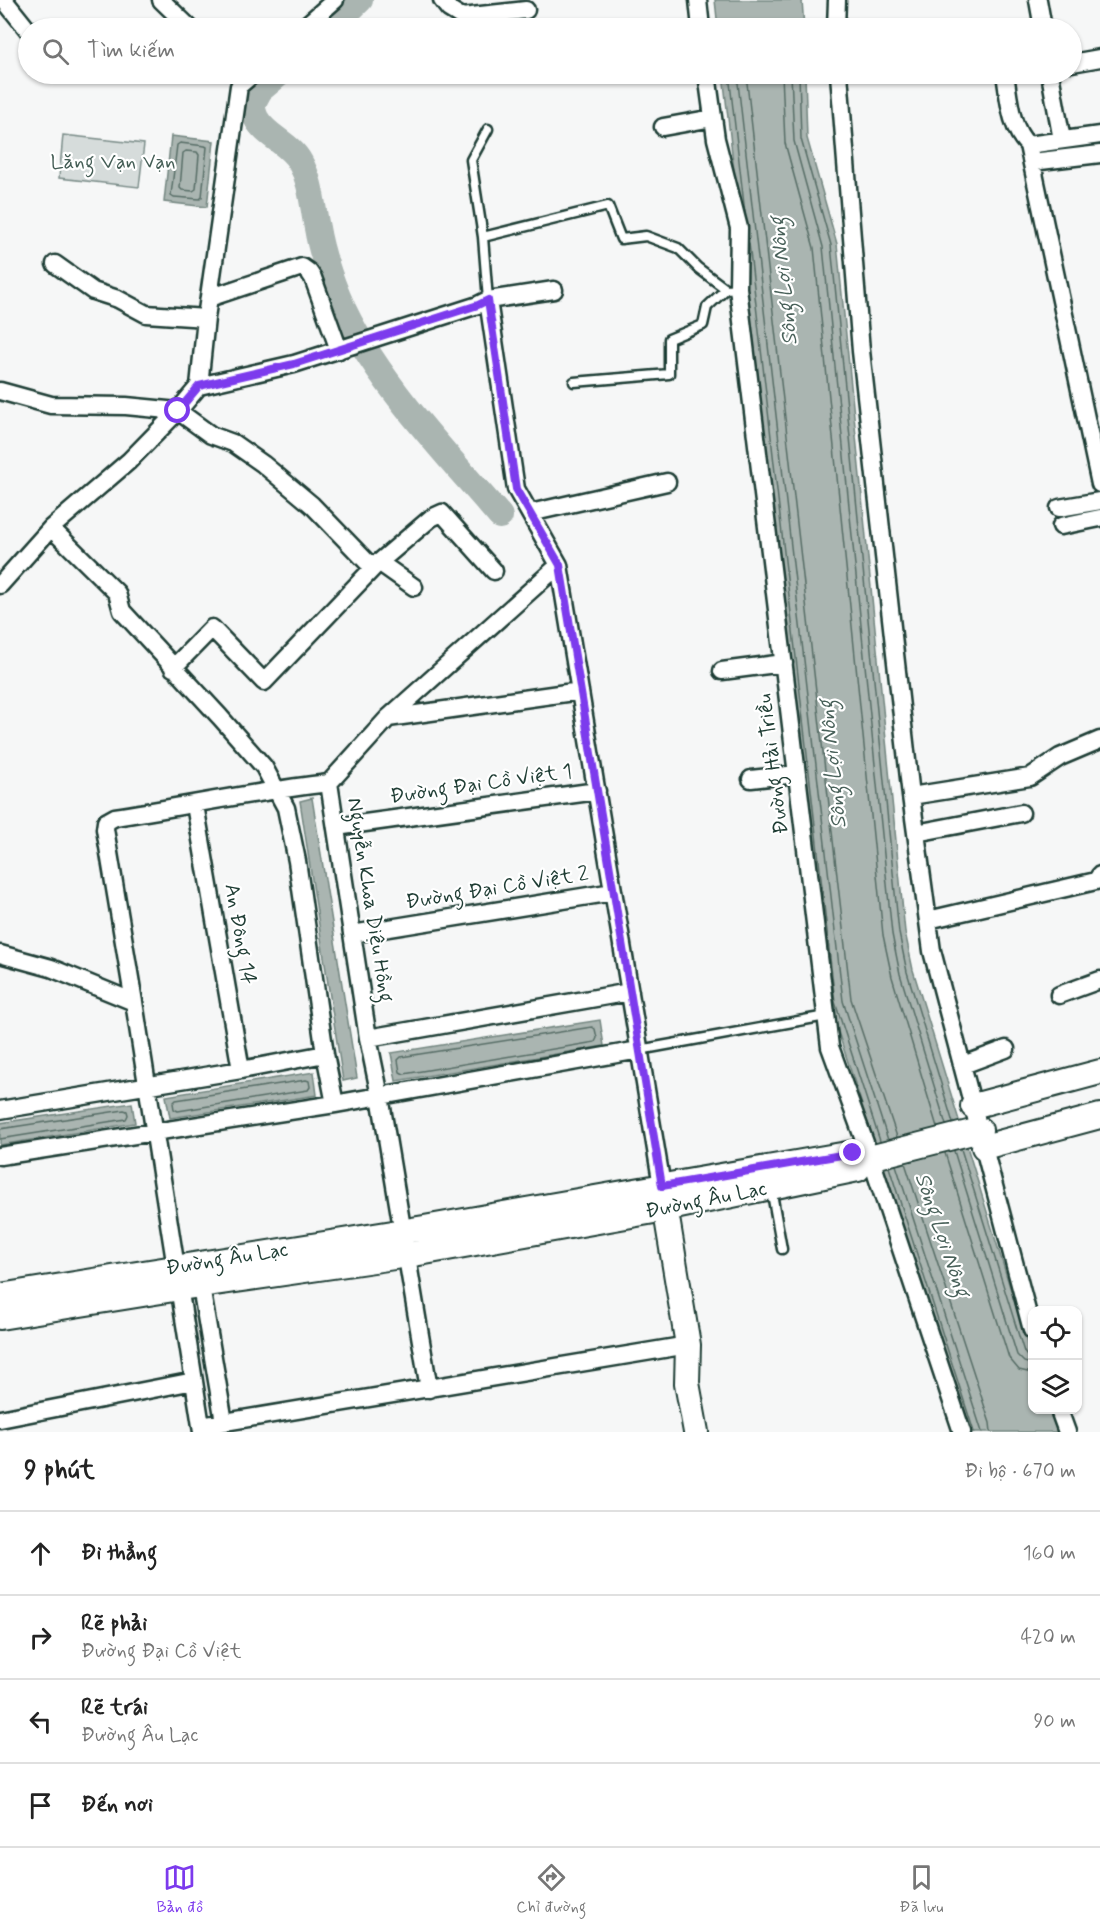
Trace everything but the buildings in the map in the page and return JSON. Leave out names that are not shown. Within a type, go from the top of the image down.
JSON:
[{"type":"street","points":[[4,0],[18,18]]},
{"type":"street","points":[[161,0],[180,18]]},
{"type":"street","points":[[314,18],[335,0]]},
{"type":"street","points":[[442,0],[449,9],[462,17],[526,10]]},
{"type":"street","points":[[698,0],[700,18]]},
{"type":"street","points":[[836,18],[837,0]]},
{"type":"street","points":[[1038,0],[1041,18]]},
{"type":"street","points":[[1082,61],[1100,58]]},
{"type":"street","points":[[0,585],[51,528],[129,461],[199,386],[234,84]]},
{"type":"street","name":"Đường Hải Triều","points":[[708,84],[716,139],[739,228],[732,289],[784,663],[830,1047],[872,1158],[962,1432]]},
{"type":"street","points":[[840,84],[861,351],[911,796],[932,951],[973,1106],[976,1137],[1028,1315]]},
{"type":"street","points":[[1007,84],[1015,127],[1030,154],[1100,484]]},
{"type":"street","points":[[1052,84],[1062,140]]},
{"type":"street","points":[[663,127],[713,118]]},
{"type":"street","points":[[1030,154],[1062,140],[1100,135]]},
{"type":"street","points":[[1030,154],[1100,154]]},
{"type":"street","points":[[56,264],[93,291],[118,299],[146,314],[206,318]]},
{"type":"street","points":[[209,298],[302,267],[313,278],[344,348]]},
{"type":"street","points":[[199,386],[294,364],[488,300],[554,290]]},
{"type":"street","points":[[488,300],[516,489],[560,565],[688,1345],[687,1383],[696,1432]]},
{"type":"street","points":[[0,391],[51,405],[126,406],[178,411],[211,435],[233,443],[263,464],[312,505],[367,562],[383,565],[414,586]]},
{"type":"street","points":[[530,513],[668,482]]},
{"type":"street","points":[[1059,508],[1100,501]]},
{"type":"street","points":[[173,668],[212,628],[264,681],[377,564],[431,518],[442,513],[494,571]]},
{"type":"street","points":[[1061,526],[1100,518]]},
{"type":"street","points":[[51,528],[117,593],[122,611],[264,767],[277,789],[286,808],[297,861],[325,1054],[335,1104]]},
{"type":"street","name":"Nguyễn Khoa Diệu Hồng","points":[[429,1389],[408,1255],[401,1231],[380,1096],[368,1038],[329,783],[388,717],[560,565]]},
{"type":"street","points":[[722,671],[784,663]]},
{"type":"street","points":[[388,717],[580,692]]},
{"type":"street","points":[[911,796],[1030,777],[1060,757],[1100,740]]},
{"type":"street","points":[[752,779],[797,774]]},
{"type":"street","points":[[224,1422],[155,1132],[105,829],[106,822],[115,817],[195,805],[277,789],[329,783]]},
{"type":"street","name":"Đường Đại Cồ Việt 1","points":[[336,827],[597,791]]},
{"type":"street","name":"An Đông 14","points":[[195,805],[241,1070]]},
{"type":"street","points":[[916,833],[1021,813]]},
{"type":"street","points":[[928,920],[1096,881],[1100,875]]},
{"type":"street","name":"Đường Đại Cồ Việt 2","points":[[352,934],[613,892]]},
{"type":"street","points":[[0,954],[51,968],[134,1002]]},
{"type":"street","points":[[1059,995],[1100,980]]},
{"type":"street","points":[[368,1038],[630,992]]},
{"type":"street","points":[[963,1065],[1006,1049]]},
{"type":"street","points":[[0,1156],[335,1104],[639,1050]]},
{"type":"street","points":[[0,1110],[325,1054]]},
{"type":"street","points":[[973,1106],[1100,1072]]},
{"type":"street","points":[[872,1158],[976,1137],[1100,1116]]},
{"type":"street","name":"Đường Âu Lạc","points":[[0,1296],[408,1255],[853,1153],[872,1158]]},
{"type":"street","name":"Đường Âu Lạc","points":[[0,1317],[401,1231],[771,1187],[858,1169],[872,1158]]},
{"type":"street","points":[[188,1276],[194,1381],[201,1429],[224,1422],[688,1345]]},
{"type":"street","points":[[688,1345],[702,1381],[711,1432]]},
{"type":"street","points":[[0,1419],[194,1381]]},
{"type":"street","points":[[1060,1414],[1067,1432]]},
{"type":"lane","points":[[488,129],[471,160],[483,237],[488,300]]},
{"type":"lane","points":[[483,237],[608,206],[621,239],[646,236],[678,248],[698,268],[732,289],[707,307],[703,325],[669,339],[669,374],[574,382]]},
{"type":"lane","points":[[639,1050],[826,1016]]},
{"type":"lane","points":[[771,1187],[782,1249]]},
{"type":"green space","name":"Lăng Vạn Vạn","points":[[63,135],[144,144],[139,187],[59,178]]},
{"type":"water","points":[[715,0],[802,0],[803,18],[717,18]]},
{"type":"water","name":"Sông Lợi Nông","points":[[724,84],[805,84],[807,138],[837,244],[905,932],[913,970],[1028,1346],[1028,1414],[1050,1414],[1057,1432],[969,1432],[829,1004]]},
{"type":"water","points":[[171,136],[214,141],[207,207],[164,202]]},
{"type":"water","points":[[312,798],[357,1078],[343,1081],[300,801]]},
{"type":"water","points":[[600,1020],[604,1046],[396,1081],[391,1053]]},
{"type":"water","points":[[314,1072],[317,1095],[170,1118],[166,1096]]},
{"type":"water","points":[[132,1103],[135,1123],[0,1145],[0,1123]]},
{"type":"waterway","points":[[341,18],[360,0]]},
{"type":"waterway","points":[[267,84],[260,90],[252,105],[256,118],[260,125],[296,155],[304,170],[326,263],[338,297],[352,326],[389,384],[500,516]]},
{"type":"route","points":[[178,411],[199,386],[294,364],[488,300],[516,489],[560,565],[662,1186],[853,1153]]}]
